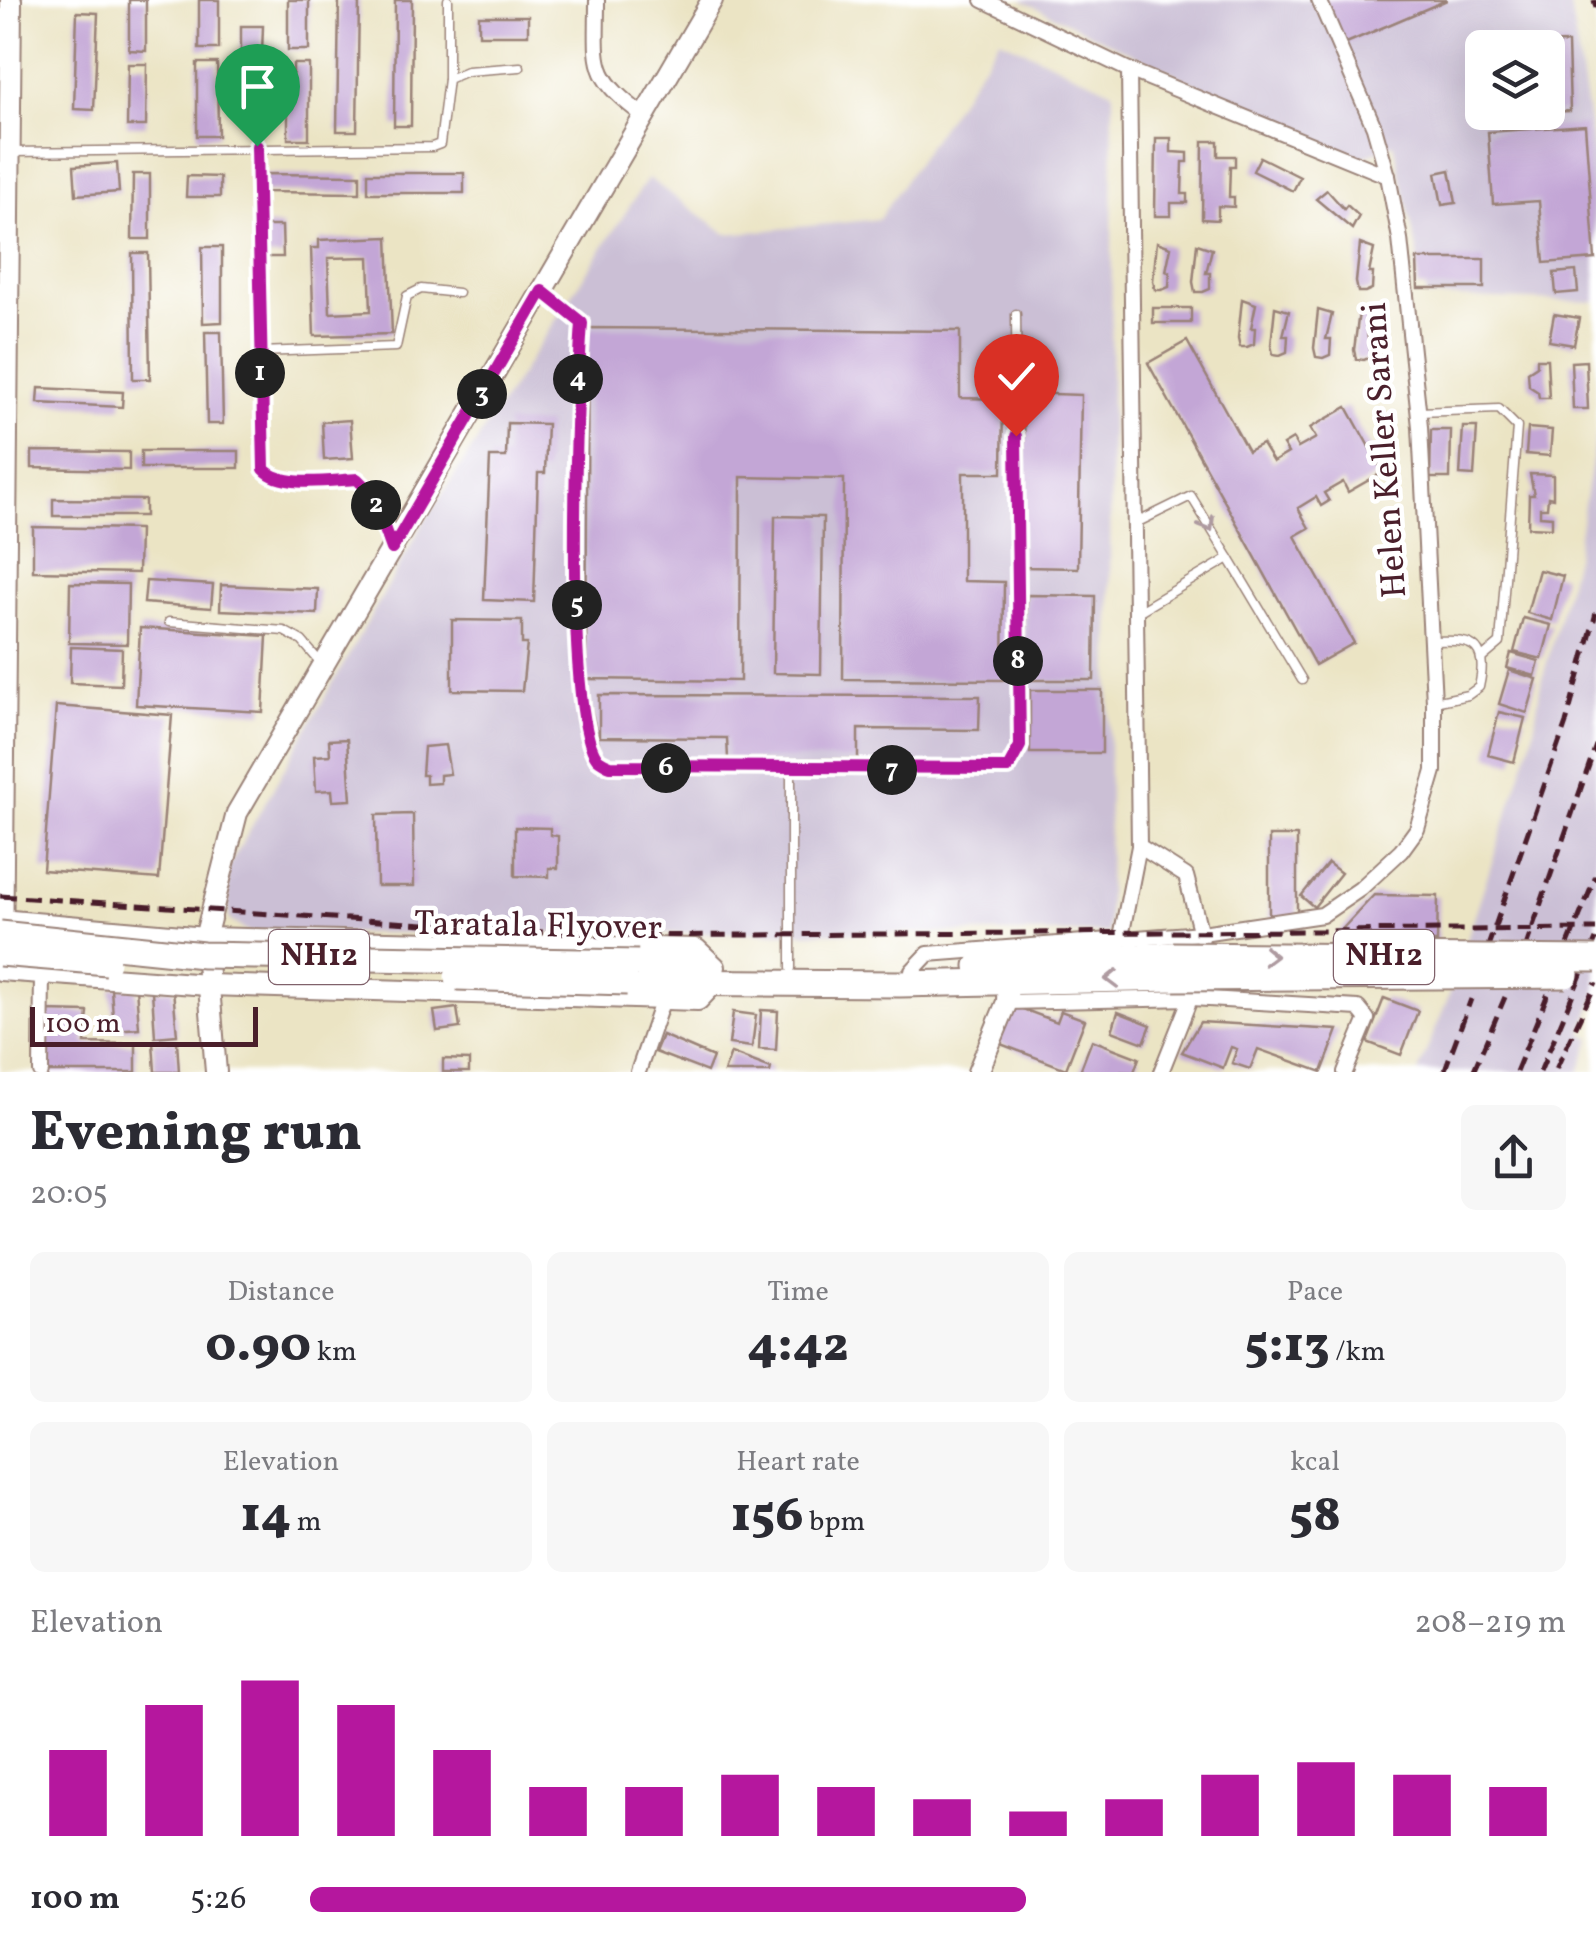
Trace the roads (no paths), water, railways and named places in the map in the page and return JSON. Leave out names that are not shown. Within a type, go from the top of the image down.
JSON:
[{"type":"highway","name":"Taratala Flyover","points":[[0,934],[203,955],[632,973]]},
{"type":"highway","name":"NH12","points":[[715,974],[1007,983],[1173,966],[1596,958]]},
{"type":"highway","name":"Taratala Flyover","points":[[1,964],[715,974]]},
{"type":"highway","name":"NH12","points":[[1173,966],[1596,975]]},
{"type":"highway","name":"NH12","points":[[715,974],[791,968],[912,970],[1007,983]]},
{"type":"street","points":[[0,920],[205,938],[696,949],[715,974],[698,1000],[208,985],[42,972],[1,964],[0,920],[6,861],[12,0]]},
{"type":"street","points":[[597,0],[600,76],[615,95],[644,116]]},
{"type":"street","points":[[216,1072],[205,938],[237,813],[712,0]]},
{"type":"street","points":[[983,0],[1129,70],[1388,176]]},
{"type":"street","name":"Helen Keller Sarani","points":[[912,970],[928,954],[1121,936],[1202,933],[1322,915],[1360,889],[1401,851],[1417,829],[1434,770],[1434,702],[1418,412],[1400,239],[1374,127],[1319,0]]},
{"type":"street","points":[[1121,936],[1140,846],[1129,70]]},
{"type":"street","points":[[1140,846],[1186,876],[1202,933],[1192,998],[1161,1072]]},
{"type":"street","points":[[40,1072],[42,972]]},
{"type":"street","points":[[978,1072],[1007,983],[1358,1008],[1367,1019],[1345,1072]]},
{"type":"street","points":[[638,1072],[663,999]]},
{"type":"lane","points":[[11,152],[440,144],[448,79],[448,0]]},
{"type":"lane","points":[[448,79],[467,72],[520,67]]},
{"type":"lane","points":[[257,146],[264,469],[271,477],[286,479],[357,479],[372,494],[392,549]]},
{"type":"lane","points":[[260,352],[396,348],[408,296],[421,289],[458,293]]},
{"type":"lane","points":[[542,291],[582,323],[577,387],[577,665],[598,760],[624,768],[998,771],[1014,760],[1020,746],[1016,314]]},
{"type":"lane","points":[[1418,412],[1499,409],[1517,426],[1500,643],[1482,660]]},
{"type":"lane","points":[[1134,524],[1191,496],[1302,680]]},
{"type":"lane","points":[[1136,612],[1229,558]]},
{"type":"lane","points":[[169,622],[284,631],[302,642],[323,666]]},
{"type":"lane","points":[[1428,641],[1466,640],[1479,650],[1482,660],[1478,687],[1468,695],[1434,702]]},
{"type":"lane","points":[[791,769],[791,968]]},
{"type":"railway","points":[[1594,0],[1596,8]]},
{"type":"railway","points":[[1487,949],[1566,723],[1596,613]]},
{"type":"railway","points":[[1525,949],[1596,745]]},
{"type":"railway","points":[[1516,1072],[1596,876]]},
{"type":"railway","points":[[0,896],[605,936],[1596,929]]},
{"type":"railway","points":[[1540,1072],[1596,939]]},
{"type":"railway","points":[[1556,1069],[1596,983]]},
{"type":"railway","points":[[1473,1072],[1505,997]]},
{"type":"railway","points":[[1444,1072],[1471,999]]}]
